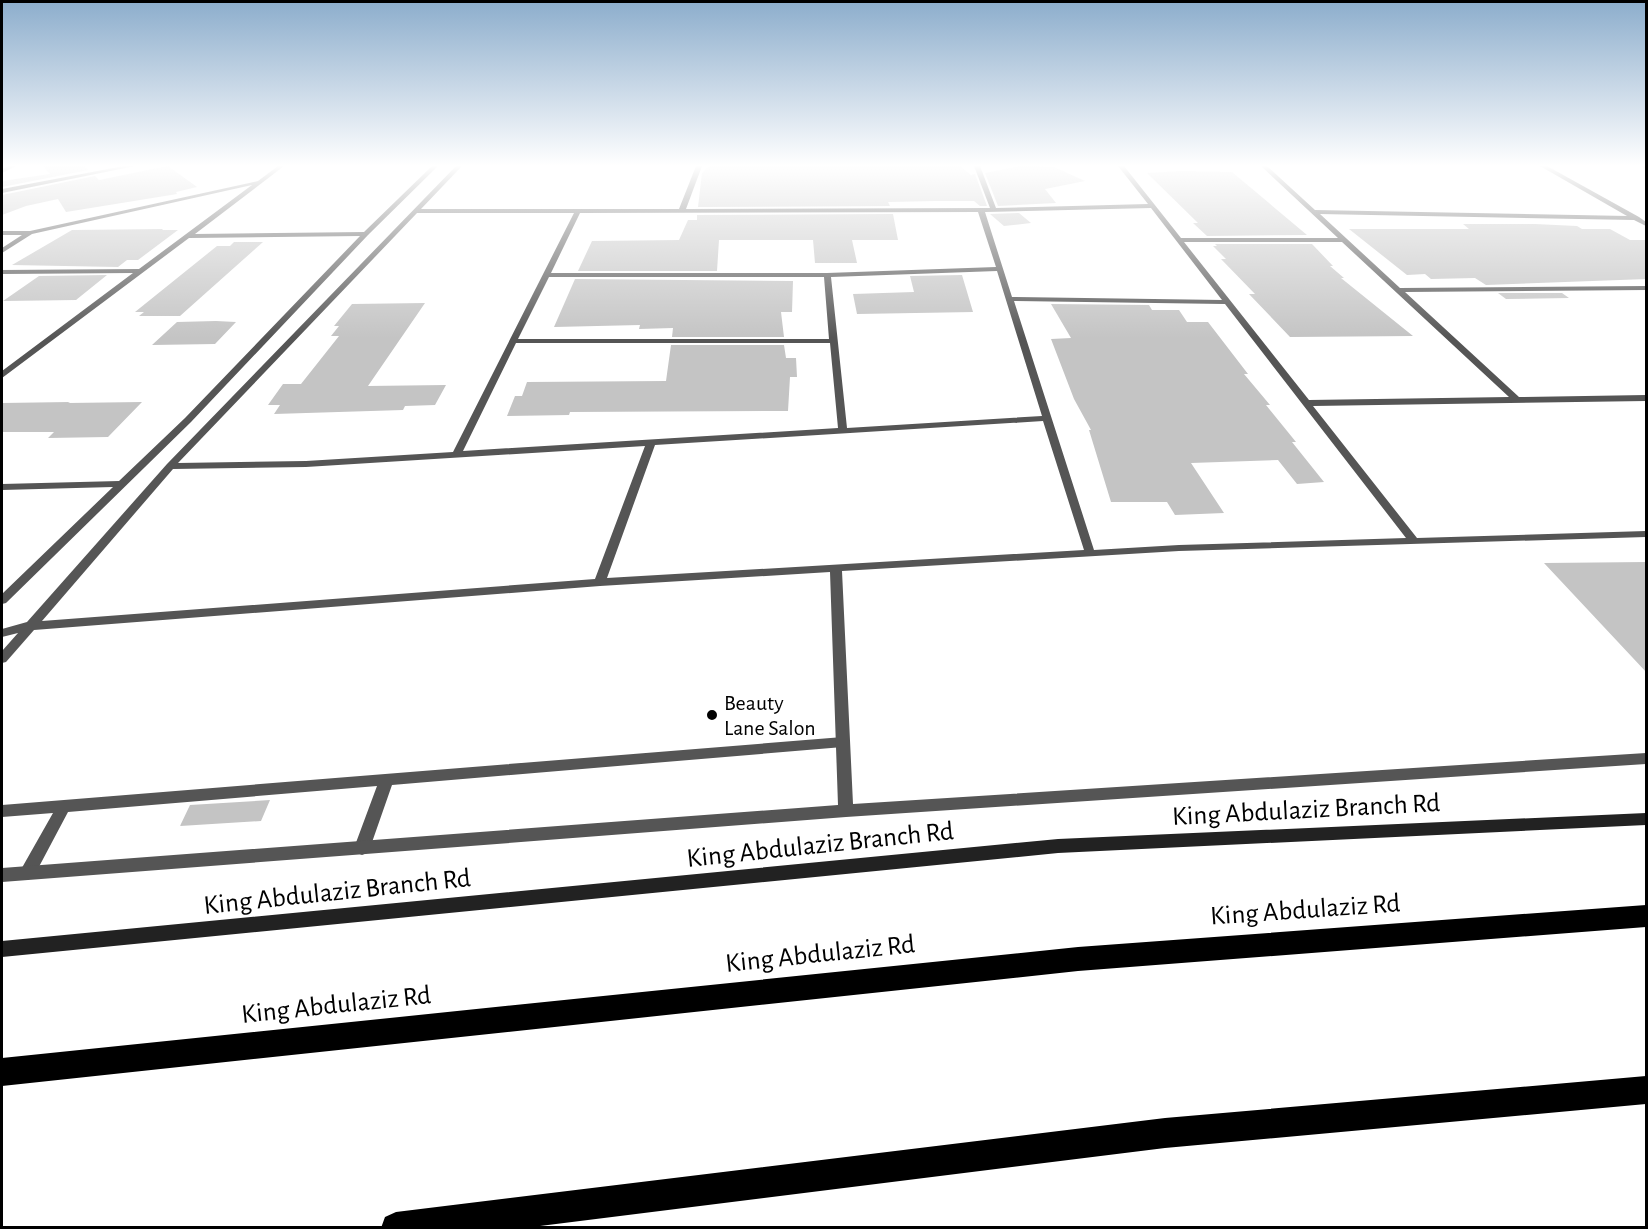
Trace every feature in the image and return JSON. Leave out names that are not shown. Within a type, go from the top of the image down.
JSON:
[{"type":"highway","name":"King Abdulaziz Rd","points":[[2,1072],[1078,959],[1647,916]]},
{"type":"highway","points":[[396,1227],[1165,1134],[1647,1090]]},
{"type":"main road","name":"King Abdulaziz Branch Rd","points":[[2,949],[1058,846],[1647,819]]},
{"type":"street","points":[[2,233],[30,233],[73,223]]},
{"type":"street","points":[[2,373],[204,223]]},
{"type":"street","points":[[2,600],[196,411],[377,223]]},
{"type":"street","points":[[2,659],[170,466],[402,223]]},
{"type":"street","points":[[456,455],[572,223]]},
{"type":"street","points":[[985,223],[1090,553]]},
{"type":"street","points":[[1166,223],[1414,541]]},
{"type":"street","points":[[1326,223],[1517,400]]},
{"type":"street","points":[[2,251],[30,233]]},
{"type":"street","points":[[187,236],[366,234]]},
{"type":"street","points":[[1179,240],[1344,240]]},
{"type":"street","points":[[546,275],[827,274],[999,269]]},
{"type":"street","points":[[2,272],[140,271]]},
{"type":"street","points":[[827,274],[843,431]]},
{"type":"street","points":[[1399,290],[1647,288]]},
{"type":"street","points":[[1009,299],[1227,302]]},
{"type":"street","points":[[513,340],[834,341]]},
{"type":"street","points":[[1306,403],[1647,398]]},
{"type":"street","points":[[170,466],[306,464],[1047,418]]},
{"type":"street","points":[[600,582],[651,443]]},
{"type":"street","points":[[2,487],[121,484]]},
{"type":"street","points":[[2,633],[29,627],[600,582],[1179,548],[1647,534]]},
{"type":"street","points":[[836,568],[846,811]]},
{"type":"street","points":[[2,811],[843,742]]},
{"type":"street","points":[[2,875],[846,811],[1647,759]]},
{"type":"street","points":[[363,848],[386,780]]},
{"type":"street","points":[[27,873],[64,806]]},
{"type":"building","points":[[686,223],[895,223],[898,240],[852,240],[857,263],[815,263],[813,240],[719,240],[717,271],[578,271],[592,241],[679,240]]},
{"type":"building","points":[[1001,223],[1028,223],[1004,226]]},
{"type":"building","points":[[1193,223],[1293,223],[1307,235],[1207,236]]},
{"type":"building","points":[[1463,224],[1577,226],[1582,229],[1610,229],[1630,240],[1647,240],[1647,279],[1486,285],[1475,278],[1431,279],[1425,274],[1407,275],[1349,229],[1469,229]]},
{"type":"building","points":[[72,230],[178,230],[138,260],[127,260],[118,267],[12,265]]},
{"type":"building","points":[[234,242],[263,242],[180,316],[139,316],[144,312],[135,312],[217,246],[230,246]]},
{"type":"building","points":[[1215,244],[1312,244],[1333,266],[1330,266],[1344,278],[1341,278],[1413,336],[1290,337],[1249,294],[1255,294],[1221,259],[1226,259],[1213,246],[1217,246]]},
{"type":"building","points":[[107,275],[76,300],[3,301],[39,276]]},
{"type":"building","points":[[962,275],[973,312],[857,314],[853,294],[914,292],[910,276]]},
{"type":"building","points":[[575,279],[793,281],[792,312],[781,312],[784,337],[672,337],[673,328],[639,329],[640,325],[554,327]]},
{"type":"building","points":[[1498,293],[1562,293],[1569,298],[1506,299]]},
{"type":"building","points":[[425,303],[368,386],[446,385],[435,405],[405,406],[403,410],[274,414],[280,405],[268,405],[283,384],[301,384],[339,336],[331,336],[339,326],[334,326],[352,304]]},
{"type":"building","points":[[1051,304],[1149,305],[1152,310],[1179,310],[1187,322],[1208,322],[1248,374],[1244,374],[1270,405],[1266,405],[1296,442],[1292,442],[1324,482],[1297,484],[1278,460],[1191,463],[1224,513],[1175,515],[1167,502],[1111,502],[1089,430],[1091,430],[1074,399],[1051,339],[1071,338]]},
{"type":"building","points":[[177,322],[236,322],[215,344],[152,345]]},
{"type":"building","points":[[671,345],[784,345],[786,358],[796,358],[797,377],[790,377],[788,411],[570,412],[569,415],[507,416],[515,396],[522,396],[527,382],[666,381]]},
{"type":"building","points":[[70,402],[68,403],[142,402],[108,437],[48,438],[54,432],[2,432],[2,403]]},
{"type":"building","points":[[1647,562],[1647,673],[1544,563]]},
{"type":"building","points":[[270,800],[261,821],[180,826],[190,805]]},
{"type":"place","name":"Beauty Lane Salon","points":[[712,715]]}]
